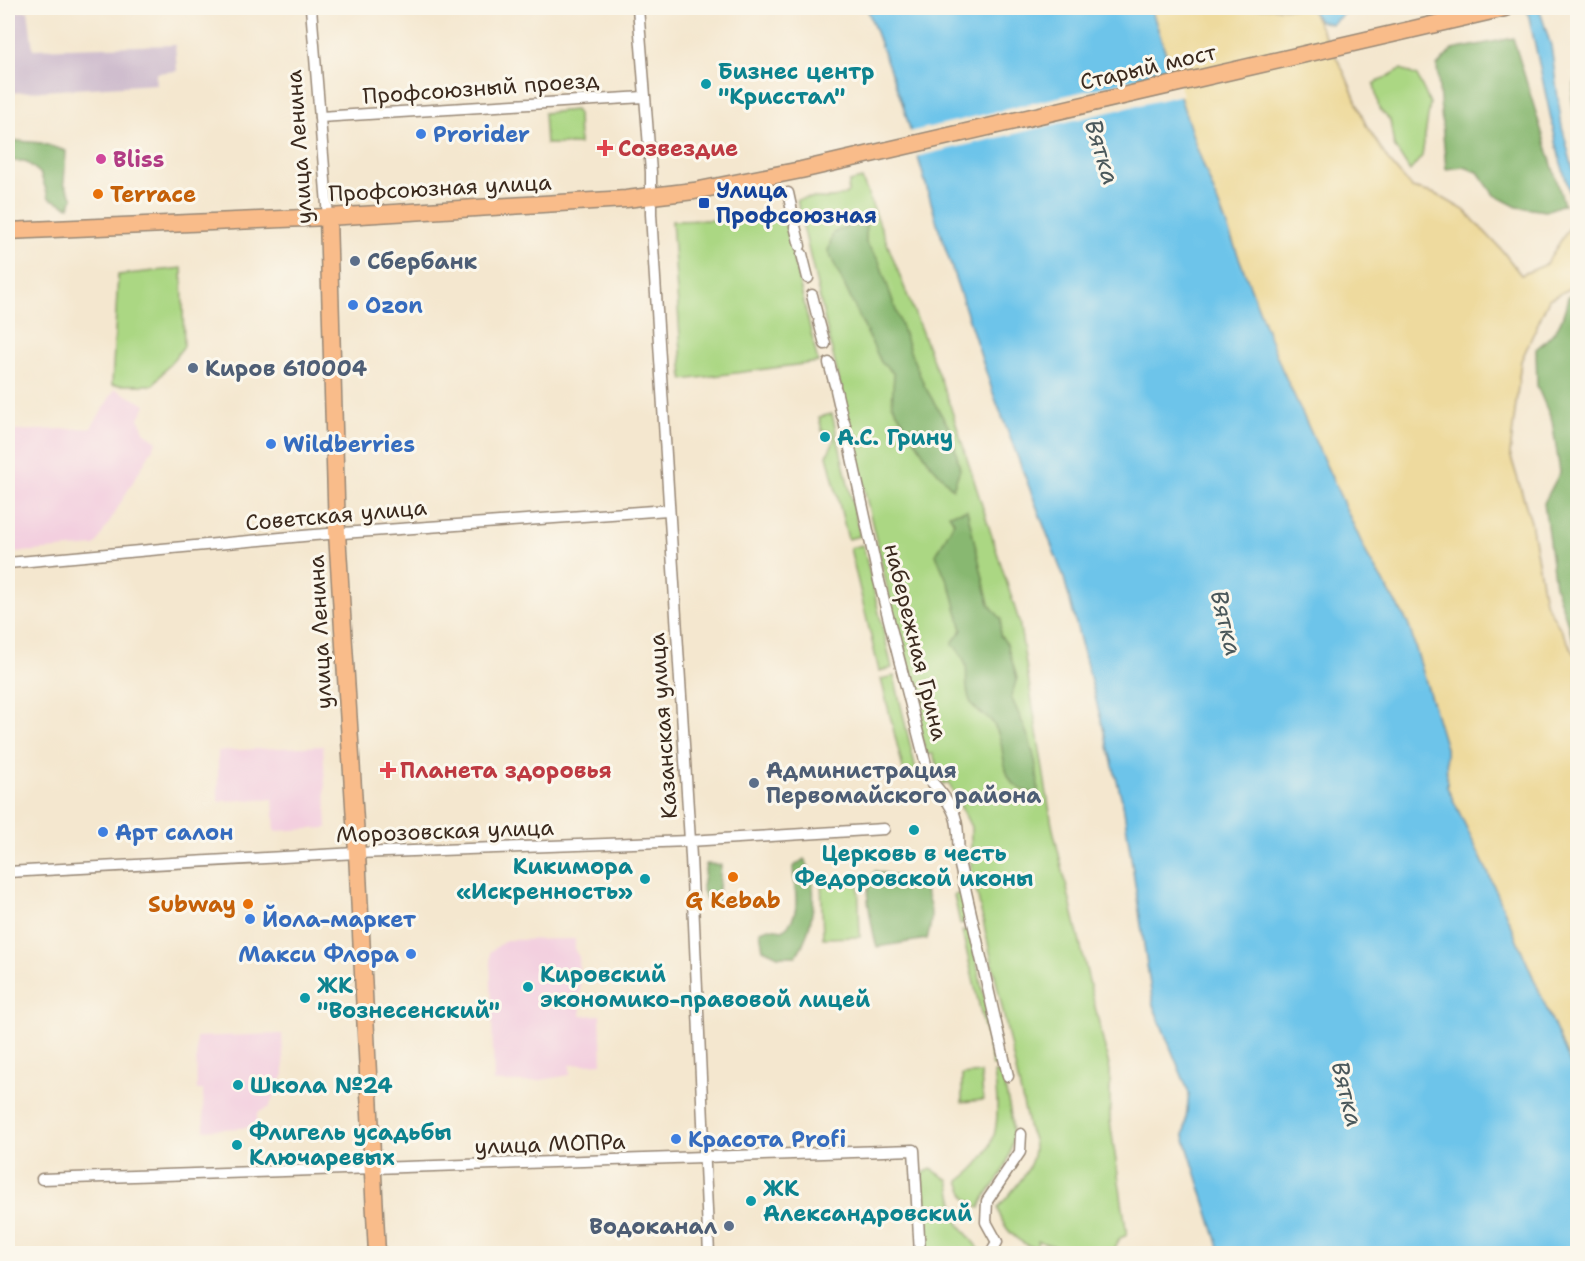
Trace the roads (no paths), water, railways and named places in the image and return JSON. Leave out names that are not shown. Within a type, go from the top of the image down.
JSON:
[{"type":"main road","name":"Старый мост","points":[[801,170],[1504,8]]},
{"type":"main road","name":"Профсоюзная улица","points":[[8,231],[328,217],[651,197],[801,170]]},
{"type":"main road","name":"улица Ленина","points":[[328,217],[337,533],[357,853],[377,1254]]},
{"type":"street","name":"улица Ленина","points":[[311,8],[328,217]]},
{"type":"street","name":"Казанская улица","points":[[638,8],[689,841],[710,1254]]},
{"type":"street","name":"Профсоюзный проезд","points":[[320,117],[644,97]]},
{"type":"street","points":[[788,193],[808,278]]},
{"type":"street","points":[[812,295],[825,344]]},
{"type":"street","name":"набережная Грина","points":[[830,363],[879,581],[930,780],[951,803],[958,823],[958,857],[1008,1076]]},
{"type":"street","name":"Советская улица","points":[[8,563],[337,533],[668,510]]},
{"type":"street","name":"Морозовская улица","points":[[8,872],[357,853],[689,841],[884,829]]},
{"type":"street","points":[[990,1254],[997,1242],[986,1222],[987,1201],[1020,1152],[1021,1134]]},
{"type":"street","name":"улица МОПРа","points":[[42,1179],[704,1159],[914,1150],[920,1254]]},
{"type":"water","name":"Вятка","points":[[867,8],[1151,8],[1196,146],[1281,367],[1369,559],[1408,623],[1446,748],[1447,787],[1489,875],[1577,1079],[1577,1253],[1221,1253],[1184,1136],[1189,1093],[1153,1005],[1123,804],[1064,578],[993,393],[937,223],[903,105]]},
{"type":"water","points":[[1310,8],[1344,8],[1345,12],[1332,24],[1319,21]]},
{"type":"water","points":[[1527,8],[1539,8],[1551,46],[1562,127],[1577,184],[1577,216],[1560,160]]},
{"type":"place","name":"Бизнес центр \"Крисстал\"","points":[[706,84]]},
{"type":"place","name":"Prorider","points":[[421,134]]},
{"type":"place","name":"Созвездие","points":[[605,148]]},
{"type":"place","name":"Bliss","points":[[101,159]]},
{"type":"place","name":"Terrace","points":[[98,194]]},
{"type":"place","name":"Улица Профсоюзная","points":[[704,203]]},
{"type":"place","name":"Сбербанк","points":[[355,261]]},
{"type":"place","name":"Ozon","points":[[353,305]]},
{"type":"place","name":"Киров 610004","points":[[193,368]]},
{"type":"place","name":"А.С. Грину","points":[[825,437]]},
{"type":"place","name":"Wildberries","points":[[271,444]]},
{"type":"place","name":"Планета здоровья","points":[[388,770]]},
{"type":"place","name":"Администрация Первомайского района","points":[[754,783]]},
{"type":"place","name":"Церковь в честь Федоровской иконы","points":[[914,830]]},
{"type":"place","name":"Арт салон","points":[[103,832]]},
{"type":"place","name":"G Kebab","points":[[733,877]]},
{"type":"place","name":"Кикимора «Искренность»","points":[[645,879]]},
{"type":"place","name":"Subway","points":[[248,904]]},
{"type":"place","name":"Йола-маркет","points":[[250,919]]},
{"type":"place","name":"Макси Флора","points":[[411,954]]},
{"type":"place","name":"Кировский экономико-правовой лицей","points":[[528,987]]},
{"type":"place","name":"ЖК \"Вознесенский\"","points":[[305,998]]},
{"type":"place","name":"Школа №24","points":[[238,1085]]},
{"type":"place","name":"Красота Profi","points":[[676,1139]]},
{"type":"place","name":"Флигель усадьбы Ключаревых","points":[[237,1145]]},
{"type":"place","name":"ЖК Александровский","points":[[751,1201]]},
{"type":"place","name":"Водоканал","points":[[729,1226]]}]
